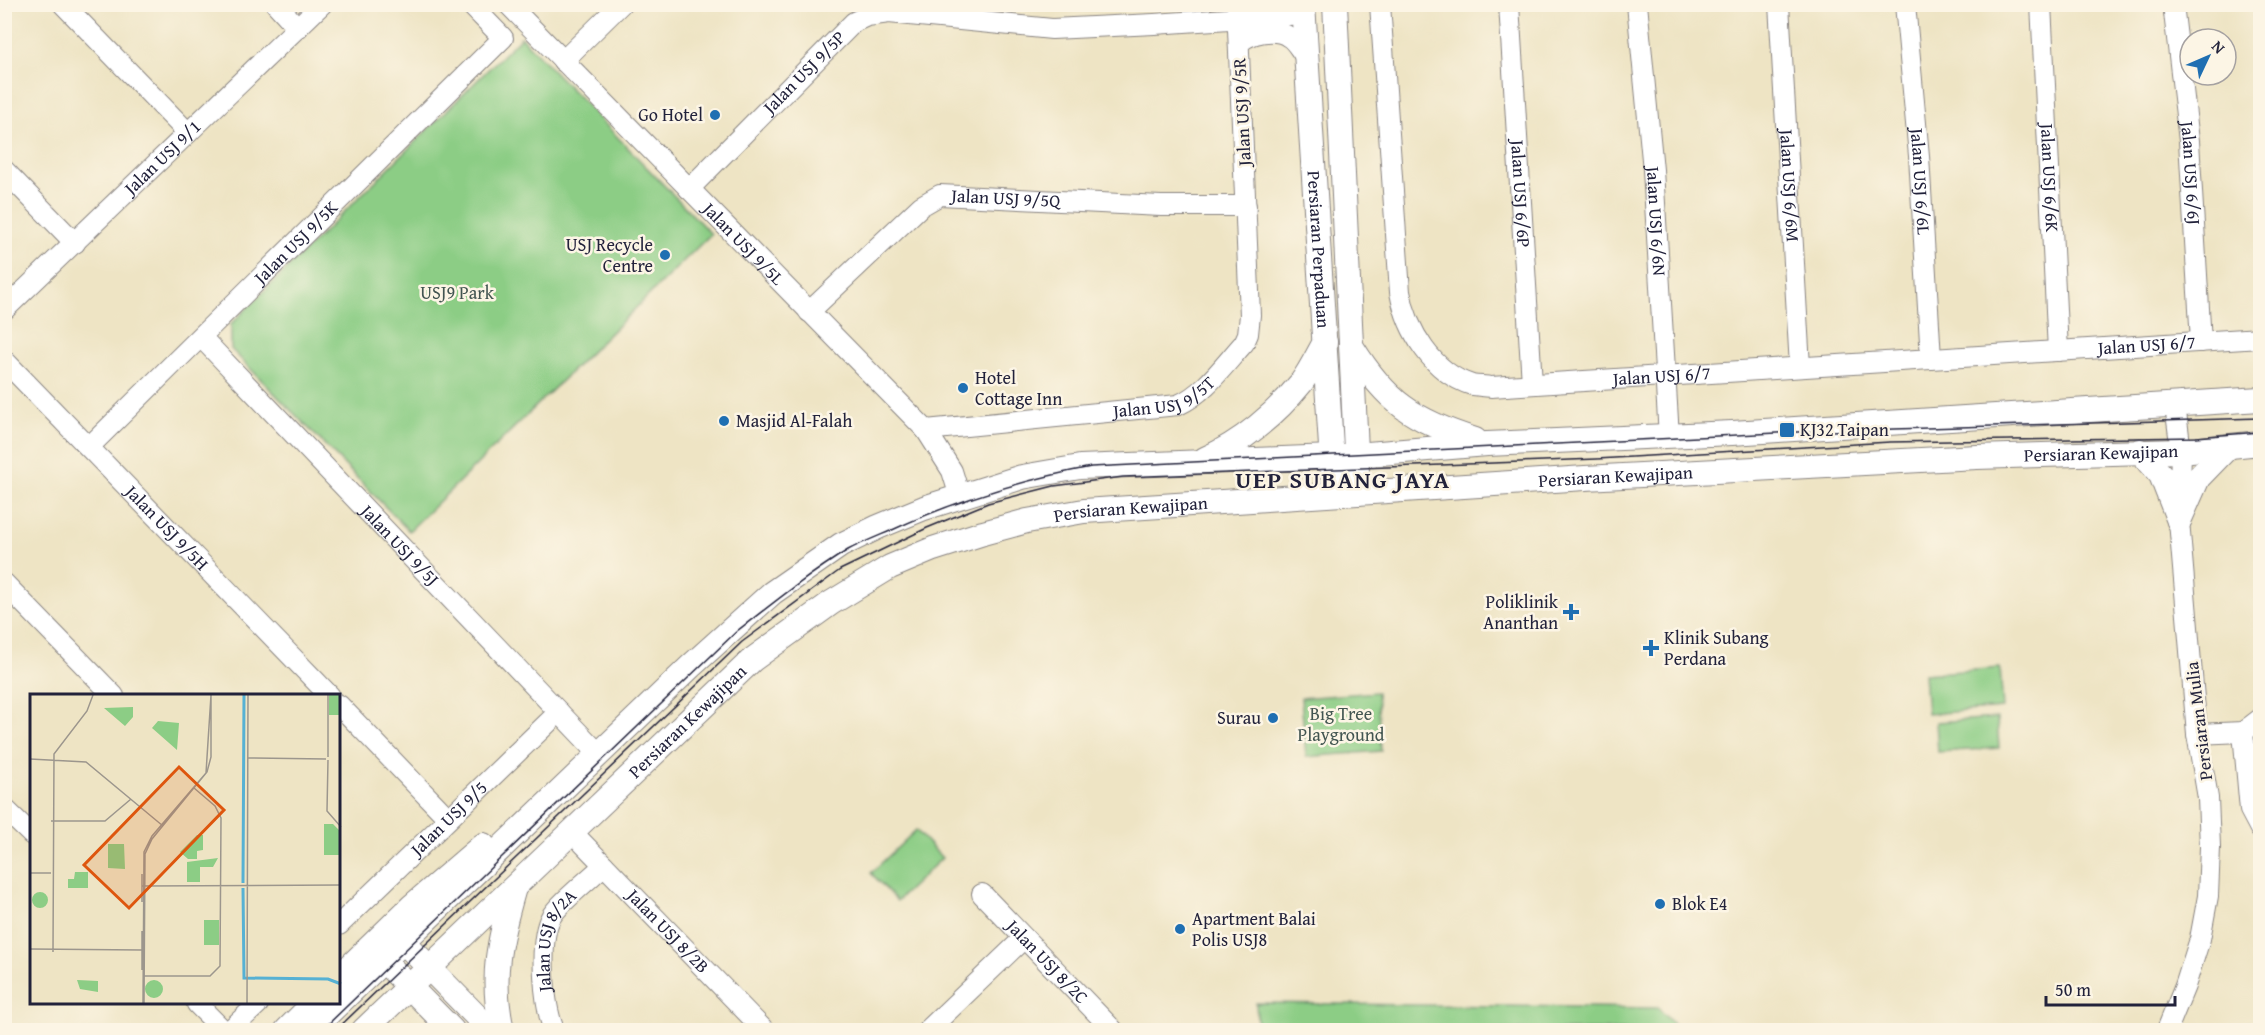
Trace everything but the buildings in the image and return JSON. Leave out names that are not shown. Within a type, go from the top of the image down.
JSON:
[{"type":"main road","name":"Persiaran Perpaduan","points":[[1335,4],[1356,455],[1346,494]]},
{"type":"main road","name":"Persiaran Perpaduan","points":[[1303,9],[1332,457],[1346,494]]},
{"type":"main road","points":[[1197,463],[1236,443],[1281,405],[1302,382],[1325,342]]},
{"type":"main road","points":[[1351,345],[1382,390],[1402,407],[1426,423],[1487,444]]},
{"type":"main road","name":"Persiaran Kewajipan","points":[[340,1003],[599,754],[772,593],[841,545],[878,527],[1022,477],[1080,468],[1332,457],[1487,444],[1670,437],[2260,399]]},
{"type":"main road","name":"Persiaran Kewajipan","points":[[364,1030],[752,660],[831,603],[890,567],[933,549],[983,533],[1027,522],[1084,512],[1604,477],[2140,451],[2181,451],[2260,443]]},
{"type":"main road","points":[[2179,521],[2198,478],[2229,446]]},
{"type":"main road","points":[[2140,451],[2161,475],[2179,521]]},
{"type":"main road","name":"Persiaran Kewajipan","points":[[340,976],[412,906],[487,842],[574,778]]},
{"type":"main road","points":[[502,1030],[495,984],[500,936],[515,886]]},
{"type":"main road","points":[[404,942],[490,1030]]},
{"type":"main road","points":[[384,961],[452,1030]]},
{"type":"main road","points":[[287,1030],[312,1005]]},
{"type":"main road","name":"Persiaran Kewajipan","points":[[311,1030],[337,1005]]},
{"type":"street","points":[[63,4],[188,133]]},
{"type":"street","points":[[276,4],[298,28]]},
{"type":"street","name":"Jalan USJ 9/1","points":[[4,310],[322,4]]},
{"type":"street","name":"Jalan USJ 9/5K","points":[[89,447],[503,38],[471,4]]},
{"type":"street","name":"Jalan USJ 9/5L","points":[[508,4],[926,430],[952,471],[960,497]]},
{"type":"street","points":[[563,61],[621,4]]},
{"type":"street","name":"Jalan USJ 6/7","points":[[1380,4],[1403,311],[1410,329],[1437,363],[1473,385],[1491,387],[2260,338]]},
{"type":"street","name":"Jalan USJ 6/6P","points":[[1509,4],[1532,384]]},
{"type":"street","name":"Jalan USJ 6/6N","points":[[1637,4],[1653,170],[1670,437]]},
{"type":"street","name":"Jalan USJ 6/6M","points":[[1779,4],[1800,367]]},
{"type":"street","name":"Jalan USJ 6/6L","points":[[1905,4],[1919,156],[1931,359]]},
{"type":"street","name":"Jalan USJ 6/6K","points":[[2041,4],[2058,351]]},
{"type":"street","name":"Jalan USJ 6/6J","points":[[2173,4],[2189,141],[2201,342]]},
{"type":"street","name":"Jalan USJ 9/5P","points":[[689,189],[854,22],[867,16],[889,14],[1052,29],[1154,24],[1237,11],[1303,9]]},
{"type":"street","name":"Jalan USJ 9/5R","points":[[1237,11],[1246,206]]},
{"type":"street","points":[[1239,43],[1248,35],[1281,33],[1289,37],[1305,56]]},
{"type":"street","points":[[4,170],[75,243]]},
{"type":"street","name":"Jalan USJ 9/5Q","points":[[810,312],[921,206],[940,195],[1161,206],[1246,206]]},
{"type":"street","name":"Jalan USJ 9/5T","points":[[926,430],[1178,405],[1188,401],[1244,344],[1248,334],[1250,315],[1246,206]]},
{"type":"street","name":"Jalan USJ 9/5J","points":[[201,337],[599,754]]},
{"type":"street","name":"Jalan USJ 9/5H","points":[[4,360],[328,694]]},
{"type":"street","name":"Persiaran Mulia","points":[[2167,1030],[2185,986],[2200,939],[2208,896],[2208,798],[2197,734],[2179,521],[2181,451],[2175,405]]},
{"type":"street","points":[[4,583],[112,694]]},
{"type":"street","points":[[340,706],[448,818]]},
{"type":"street","name":"Jalan USJ 9/5","points":[[340,924],[560,712]]},
{"type":"street","points":[[2197,734],[2243,732],[2260,719]]},
{"type":"street","points":[[2243,732],[2250,810],[2260,829]]},
{"type":"street","points":[[4,808],[30,833]]},
{"type":"street","name":"Jalan USJ 8/2B","points":[[572,832],[764,1030]]},
{"type":"street","name":"Jalan USJ 8/2A","points":[[554,1030],[547,1006],[544,938],[551,916],[604,865]]},
{"type":"street","name":"Jalan USJ 8/2C","points":[[982,894],[1113,1030]]},
{"type":"street","points":[[928,1030],[1024,938]]},
{"type":"street","points":[[197,1005],[223,1030]]},
{"type":"street","points":[[230,1030],[257,1005]]},
{"type":"green space","name":"USJ9 Park","points":[[521,37],[711,234],[409,531],[231,349],[231,324]]},
{"type":"green space","points":[[2000,668],[2003,708],[1927,714],[1924,674]]},
{"type":"green space","name":"Big Tree Playground","points":[[1377,692],[1381,751],[1306,757],[1301,698]]},
{"type":"green space","points":[[1997,718],[1999,748],[1938,752],[1936,722]]},
{"type":"green space","points":[[916,830],[942,858],[897,901],[871,873]]},
{"type":"green space","points":[[1256,1003],[1658,1008],[1679,1030],[1258,1030]]},
{"type":"tram line","points":[[322,1030],[737,631],[805,579],[848,550],[914,520],[989,493],[1039,478],[1091,467],[1797,432],[2260,418]]},
{"type":"tram line","points":[[336,1030],[742,642],[840,570],[927,528],[988,503],[1054,486],[1123,477],[1597,459],[1890,442],[2196,437],[2260,432]]},
{"type":"place","name":"Go Hotel","points":[[715,115]]},
{"type":"place","name":"USJ Recycle Centre","points":[[665,255]]},
{"type":"place","name":"Hotel Cottage Inn","points":[[963,388]]},
{"type":"place","name":"Masjid Al-Falah","points":[[724,421]]},
{"type":"place","name":"KJ32 Taipan","points":[[1787,430]]},
{"type":"place","name":"Poliklinik Ananthan","points":[[1571,612]]},
{"type":"place","name":"Klinik Subang Perdana","points":[[1651,648]]},
{"type":"place","name":"Surau","points":[[1273,718]]},
{"type":"place","name":"Blok E4","points":[[1660,904]]},
{"type":"place","name":"Apartment Balai Polis USJ8","points":[[1180,929]]},
{"type":"district","name":"UEP SUBANG JAYA","points":[[1343,480]]}]
